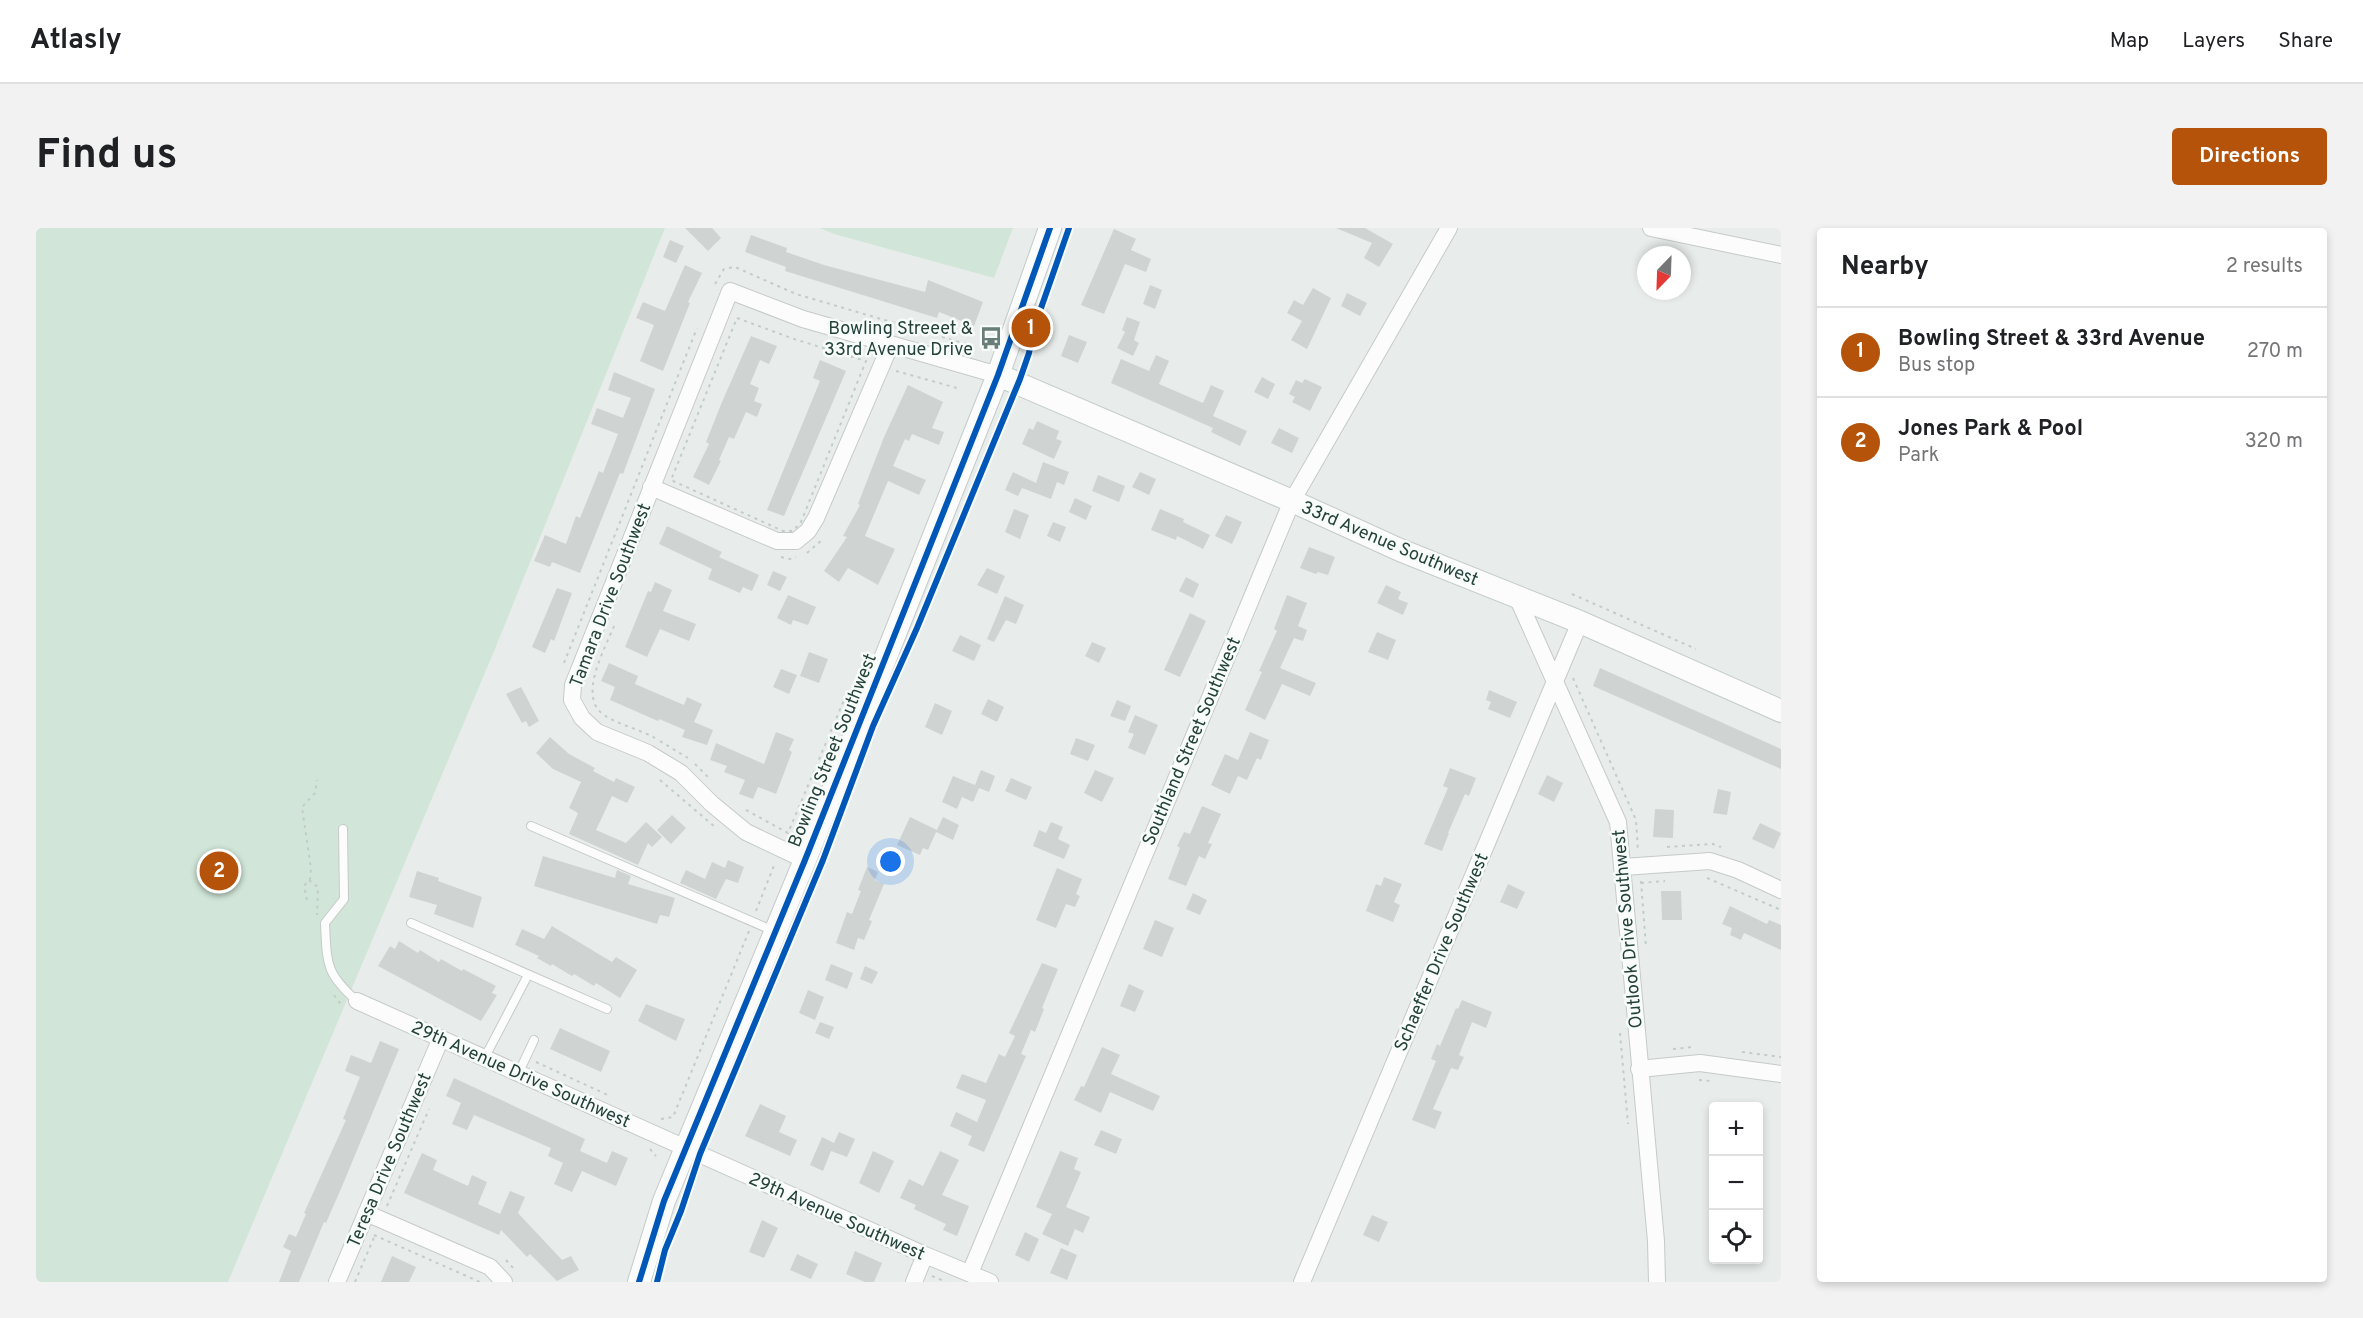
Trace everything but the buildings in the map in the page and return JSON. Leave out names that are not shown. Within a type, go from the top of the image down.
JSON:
[{"type":"main road","name":"Bowling Street Southwest","points":[[639,1282],[652,1234],[685,1148],[805,860],[998,375],[1050,228]]},
{"type":"main road","name":"33rd Avenue Southwest","points":[[998,375],[1292,501],[1400,550],[1580,622],[1781,711]]},
{"type":"street","name":"Southland Street Southwest","points":[[970,1273],[1292,501],[1449,228]]},
{"type":"street","points":[[1651,228],[1781,255]]},
{"type":"street","name":"Tamara Drive Southwest","points":[[805,860],[746,832],[673,768],[648,753],[597,732],[582,718],[572,700],[573,685],[730,291],[803,319],[890,346]]},
{"type":"street","points":[[651,488],[777,542],[796,541],[808,531],[816,518],[890,346],[998,375]]},
{"type":"street","name":"Outlook Drive Southwest","points":[[1517,597],[1618,822],[1656,1240],[1657,1282]]},
{"type":"street","name":"Schaeffer Drive Southwest","points":[[1302,1282],[1580,622]]},
{"type":"street","points":[[1623,867],[1710,861],[1738,870],[1781,890]]},
{"type":"street","name":"29th Avenue Drive Southwest","points":[[357,1001],[485,1057],[523,1065],[685,1148]]},
{"type":"street","name":"Teresa Drive Southwest","points":[[337,1282],[441,1038]]},
{"type":"street","points":[[1639,1069],[1700,1063],[1781,1074]]},
{"type":"street","name":"29th Avenue Southwest","points":[[685,1148],[990,1282]]},
{"type":"street","points":[[366,1213],[490,1267],[504,1282]]},
{"type":"street","points":[[914,1282],[925,1255]]},
{"type":"lane","points":[[531,826],[775,931]]},
{"type":"lane","points":[[343,829],[344,899],[325,923],[326,958],[337,983],[357,1001]]},
{"type":"lane","points":[[411,923],[607,1009]]},
{"type":"lane","points":[[485,1057],[528,975]]},
{"type":"lane","points":[[523,1065],[534,1040]]},
{"type":"path","points":[[737,318],[794,339],[866,361],[801,522],[793,531],[783,531],[671,480],[737,318]]},
{"type":"path","points":[[890,375],[894,370],[957,388]]},
{"type":"path","points":[[780,557],[790,559],[808,553],[821,542],[825,533]]},
{"type":"path","points":[[1572,594],[1696,649]]},
{"type":"path","points":[[614,627],[593,682],[591,693],[595,706],[603,715],[648,734],[680,752],[711,780]]},
{"type":"path","points":[[1573,677],[1636,820],[1638,857]]},
{"type":"path","points":[[742,808],[788,833],[844,700]]},
{"type":"path","points":[[307,900],[304,886],[310,879],[310,869],[302,807],[315,793],[317,780]]},
{"type":"path","points":[[654,1116],[664,1120],[673,1117],[775,862]]},
{"type":"path","points":[[1704,877],[1781,910]]},
{"type":"path","points":[[1625,884],[1664,881]]},
{"type":"path","points":[[1620,1033],[1628,1124]]},
{"type":"path","points":[[523,1065],[616,1099]]},
{"type":"path","points":[[1698,1080],[1710,1081]]},
{"type":"path","points":[[385,1211],[431,1103]]},
{"type":"path","points":[[355,1282],[378,1228]]},
{"type":"path","points":[[369,1233],[480,1282]]},
{"type":"green space","points":[[36,228],[665,228],[495,649],[228,1282],[36,1282]]},
{"type":"green space","points":[[820,228],[1013,228],[994,278],[834,234]]},
{"type":"cycle path","points":[[639,1282],[664,1201],[805,860],[998,375],[1050,228]]},
{"type":"cycle path","points":[[657,1282],[665,1250],[700,1154],[823,860],[873,726],[917,628],[1020,379],[1029,353],[1033,331],[1069,228]]},
{"type":"place","name":"Bowling Street & 33rd Avenue","points":[[1031,328]]},
{"type":"place","name":"Bowling Streeet & 33rd Avenue Drive","points":[[991,338]]},
{"type":"place","name":"Jones Park & Pool","points":[[219,871]]}]
